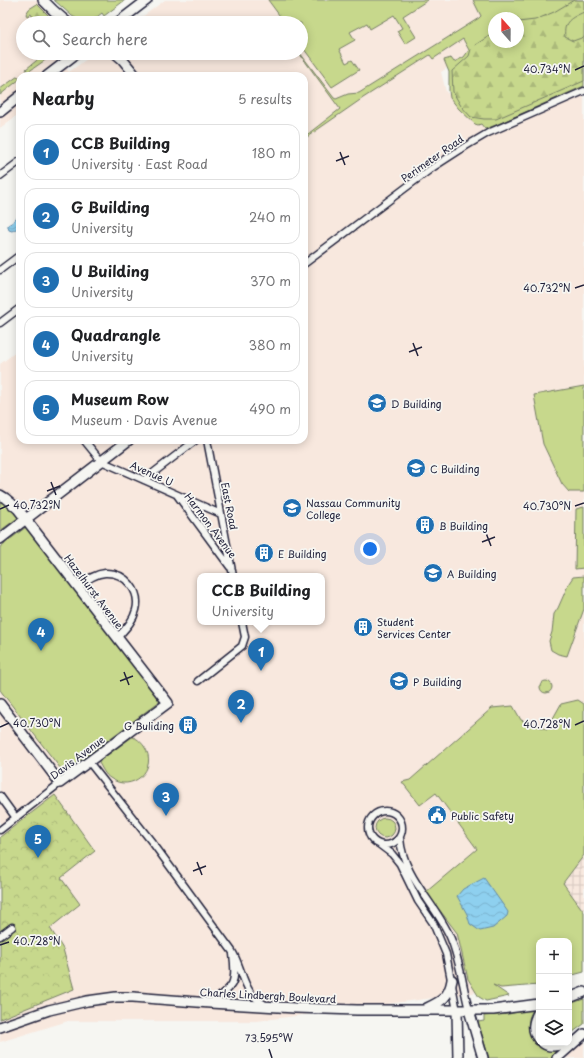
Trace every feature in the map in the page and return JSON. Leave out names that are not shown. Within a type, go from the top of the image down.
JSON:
[{"type":"street","points":[[126,16],[147,0]]},
{"type":"street","points":[[44,2],[52,16]]},
{"type":"street","points":[[44,2],[60,16]]},
{"type":"street","points":[[51,72],[63,60]]},
{"type":"street","points":[[123,60],[133,72]]},
{"type":"street","name":"Perimeter Road","points":[[308,261],[432,168],[466,146],[488,133],[584,91]]},
{"type":"street","points":[[0,112],[16,99]]},
{"type":"street","points":[[0,176],[16,164]]},
{"type":"street","points":[[0,270],[16,258]]},
{"type":"street","points":[[0,323],[16,311]]},
{"type":"street","name":"Avenue U","points":[[87,444],[101,461],[221,514]]},
{"type":"street","points":[[0,539],[124,444]]},
{"type":"street","points":[[144,480],[191,444]]},
{"type":"street","name":"East Road","points":[[208,444],[232,573]]},
{"type":"street","name":"Harmon Avenue","points":[[176,494],[231,568]]},
{"type":"street","name":"Hazelhurst Avenue","points":[[0,495],[18,509],[168,703]]},
{"type":"street","points":[[77,587],[90,578],[105,573],[119,576],[131,585],[136,597],[136,610],[132,620],[117,638]]},
{"type":"street","points":[[198,681],[242,646],[244,637],[242,625]]},
{"type":"street","name":"Davis Avenue","points":[[0,830],[60,783],[168,703]]},
{"type":"street","points":[[0,704],[60,783]]},
{"type":"street","points":[[89,762],[164,858],[232,951],[238,961],[250,990],[267,1007]]},
{"type":"street","points":[[0,796],[16,818]]},
{"type":"street","points":[[458,1058],[457,1011],[446,954],[433,923],[418,901],[400,864],[392,854],[371,838],[368,828],[371,819],[379,812],[391,812],[400,819],[403,829],[400,838],[403,858],[424,896],[441,918],[451,939],[483,1058]]},
{"type":"street","points":[[380,845],[391,845],[400,838]]},
{"type":"street","points":[[0,936],[12,927]]},
{"type":"street","points":[[210,1003],[230,988],[235,978],[232,951]]},
{"type":"street","points":[[425,1010],[444,999],[449,992],[452,980]]},
{"type":"street","points":[[572,997],[584,992]]},
{"type":"street","name":"Charles Lindbergh Boulevard","points":[[0,1027],[48,1010],[87,1001],[116,997],[267,1007],[357,1010],[457,1011],[515,1008],[536,1004]]},
{"type":"street","points":[[536,1018],[533,1025],[536,1036]]},
{"type":"street","points":[[572,1040],[583,1035]]},
{"type":"street","points":[[557,1058],[583,1035]]},
{"type":"shaded area","name":"Nassau Community College","points":[[0,0],[49,0],[70,16],[16,16],[16,60],[60,60],[69,72],[16,72],[16,116],[0,128]]},
{"type":"shaded area","name":"Nassau Community College","points":[[165,0],[539,0],[524,13],[488,12],[488,42],[441,72],[446,92],[489,125],[584,83],[584,855],[563,883],[540,938],[536,938],[536,984],[257,1021],[68,1021],[0,1042],[0,364],[16,352],[16,444],[308,444],[308,72],[69,72],[85,60],[308,60],[308,16],[143,16]]},
{"type":"shaded area","points":[[584,855],[584,912],[563,883]]},
{"type":"shaded area","points":[[584,1035],[584,1058],[559,1058]]},
{"type":"green space","points":[[54,0],[125,0],[104,16],[102,13],[98,16],[72,16]]},
{"type":"green space","points":[[268,0],[428,0],[403,16],[416,37],[405,44],[397,31],[402,28],[394,15],[370,29],[367,23],[350,32],[355,40],[339,49],[346,63],[352,60],[359,70],[332,87],[308,54],[308,16],[280,16]]},
{"type":"green space","points":[[473,0],[584,0],[584,86],[496,125],[485,129],[481,124],[475,124],[450,98],[449,72],[444,60],[451,58],[454,62],[464,57],[469,50],[463,39],[433,59],[430,55],[363,98],[308,136],[308,134],[340,109],[304,60],[334,98],[336,99],[348,94],[359,93],[479,18],[481,16]]},
{"type":"green space","points":[[574,0],[584,0],[584,12],[575,16],[569,21],[565,27],[565,37],[573,41],[584,37],[584,81],[496,119],[471,117],[461,106],[453,92],[452,71],[469,56],[471,49],[475,45],[488,37],[488,48],[524,48],[524,21],[535,20],[554,12]]},
{"type":"green space","points":[[37,4],[49,16],[32,16],[31,14],[27,16],[26,14],[29,9]]},
{"type":"green space","points":[[37,60],[45,60],[28,72],[26,69]]},
{"type":"green space","points":[[16,77],[16,82],[0,95],[0,89]]},
{"type":"green space","points":[[584,386],[584,492],[569,492],[562,484],[543,444],[534,395]]},
{"type":"green space","points":[[0,498],[9,505],[19,517],[0,531]]},
{"type":"green space","points":[[584,507],[584,568],[575,569],[576,509]]},
{"type":"green space","points":[[26,527],[160,701],[64,773],[0,690],[0,547]]},
{"type":"green space","points":[[584,576],[584,609],[567,656],[558,654],[551,650],[549,641],[552,632],[554,614],[573,577]]},
{"type":"green space","points":[[548,681],[551,682],[551,692],[544,693],[541,692],[540,685],[541,682]]},
{"type":"green space","points":[[578,700],[584,704],[584,855],[563,883],[584,912],[584,972],[572,975],[572,938],[536,938],[536,985],[501,988],[493,985],[509,996],[486,1001],[479,997],[468,979],[457,933],[426,892],[477,849],[436,793],[420,805],[402,782],[410,780],[492,708],[513,706],[521,720],[547,729],[561,704]]},
{"type":"green space","points":[[132,737],[144,746],[148,755],[146,770],[141,777],[134,781],[126,783],[118,782],[107,775],[99,763]]},
{"type":"green space","points":[[55,795],[95,851],[61,878],[80,904],[50,928],[63,949],[74,989],[0,1019],[0,837]]},
{"type":"green space","points":[[385,818],[392,821],[395,828],[392,835],[385,838],[378,835],[375,828],[378,821]]},
{"type":"green space","points":[[584,999],[584,1024],[572,1033],[572,1010],[572,1003]]},
{"type":"green space","points":[[534,1008],[528,1025],[529,1031],[536,1043],[536,1046],[552,1051],[560,1049],[551,1058],[489,1058],[478,1022],[484,1021],[484,1016],[509,1014]]},
{"type":"water","points":[[16,218],[16,229],[12,231],[9,230],[8,225]]},
{"type":"water","points":[[484,878],[508,912],[507,916],[493,928],[480,931],[470,924],[467,914],[457,896],[463,889]]},
{"type":"place","name":"D Building","points":[[377,403]]},
{"type":"place","name":"C Building","points":[[416,468]]},
{"type":"place","name":"Nassau Community College","points":[[292,508]]},
{"type":"place","name":"B Building","points":[[425,525]]},
{"type":"place","name":"E Building","points":[[264,553]]},
{"type":"place","name":"A Building","points":[[433,573]]},
{"type":"place","name":"Student Services Center","points":[[363,627]]},
{"type":"place","name":"Quadrangle","points":[[41,651]]},
{"type":"place","name":"CCB Building","points":[[261,671]]},
{"type":"place","name":"P Building","points":[[399,681]]},
{"type":"place","name":"G Building","points":[[241,723]]},
{"type":"place","name":"G Buliding","points":[[188,725]]},
{"type":"place","name":"Public Safety","points":[[437,815]]},
{"type":"place","name":"U Building","points":[[166,816]]},
{"type":"place","name":"Museum Row","points":[[38,858]]}]
